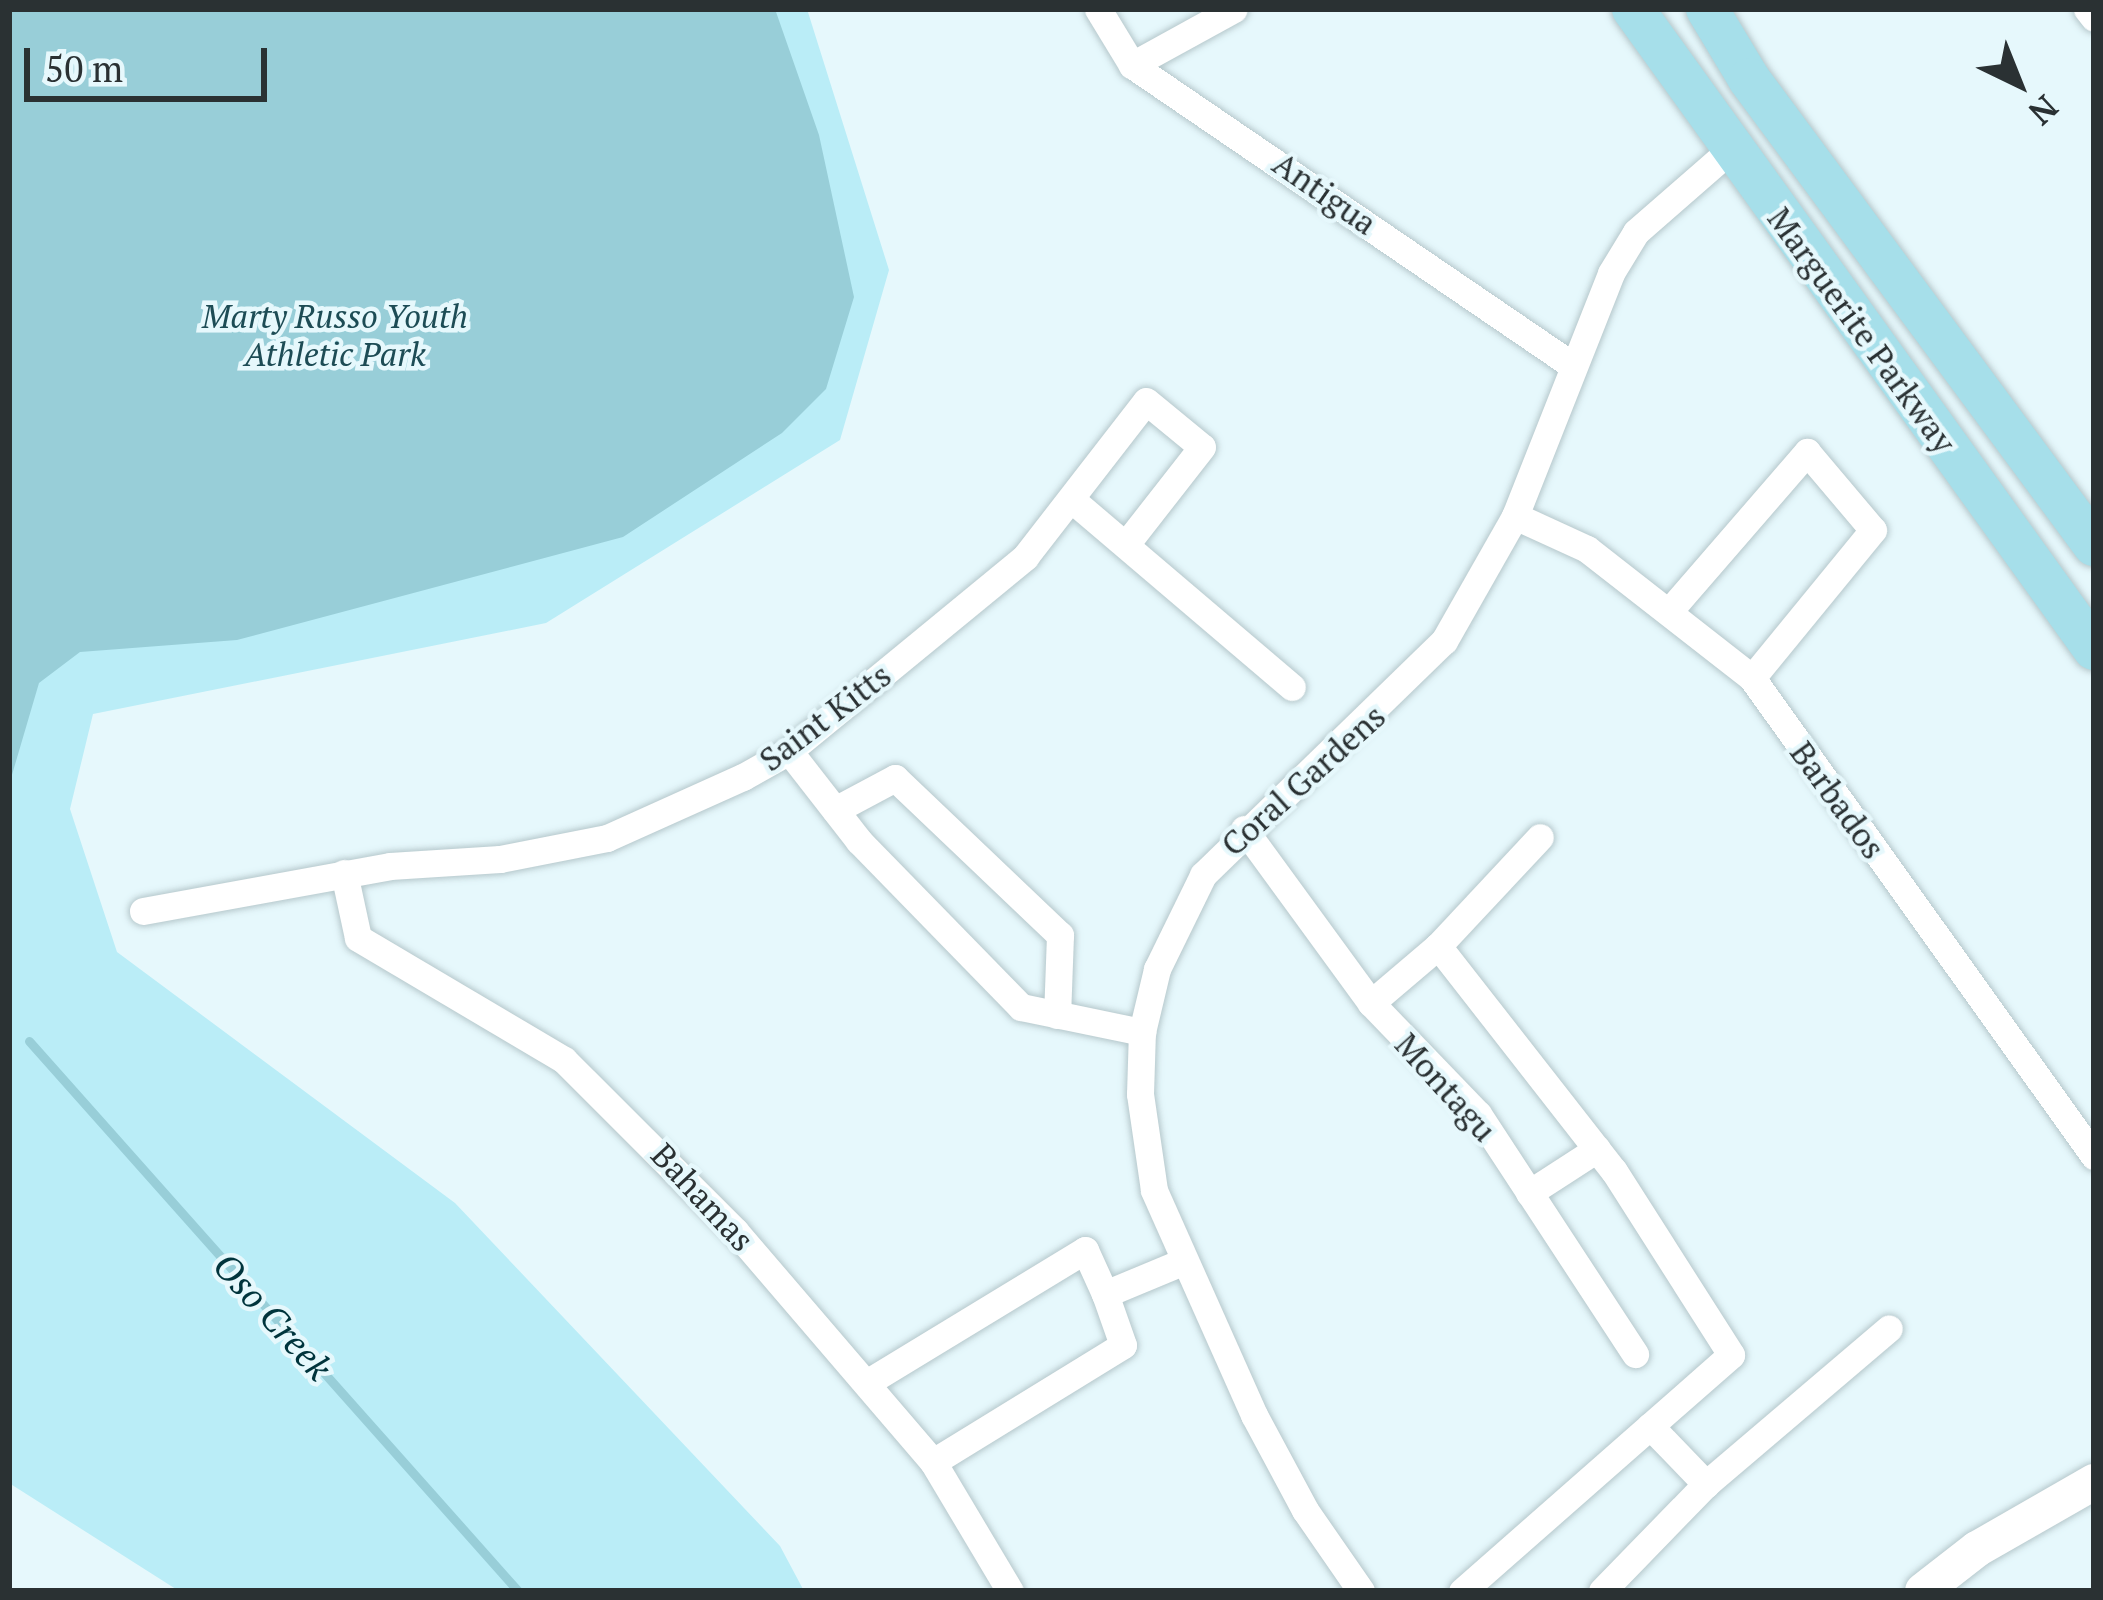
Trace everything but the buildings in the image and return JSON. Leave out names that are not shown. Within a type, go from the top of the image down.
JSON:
[{"type":"main road","name":"Marguerite Parkway","points":[[1633,9],[1729,151],[2094,649]]},
{"type":"main road","name":"Marguerite Parkway","points":[[1707,9],[1749,80],[2094,545]]},
{"type":"street","name":"Antigua","points":[[1098,9],[1132,65],[1569,363]]},
{"type":"street","points":[[1132,65],[1234,9]]},
{"type":"street","points":[[2087,9],[2094,19]]},
{"type":"street","name":"Coral Gardens","points":[[1361,1591],[1304,1510],[1182,1262],[1154,1190],[1140,1094],[1142,1032],[1157,969],[1203,874],[1244,829],[1408,683],[1481,584],[1515,516],[1569,363],[1636,232],[1729,151]]},
{"type":"street","name":"Saint Kitts","points":[[143,911],[344,873],[500,859],[607,838],[789,751],[1025,557],[1146,401],[1202,447],[1127,543]]},
{"type":"street","points":[[1671,609],[1808,452],[1873,530],[1751,678]]},
{"type":"street","points":[[1071,499],[1292,687]]},
{"type":"street","name":"Barbados","points":[[1515,516],[1587,549],[1671,609],[1751,678],[2092,1149]]},
{"type":"street","points":[[789,751],[835,810],[1021,1007],[1142,1032]]},
{"type":"street","points":[[835,810],[895,778],[1060,935],[1058,1015]]},
{"type":"street","name":"Montagu","points":[[1244,829],[1371,1003],[1478,1114],[1635,1354]]},
{"type":"street","points":[[1371,1003],[1438,946],[1540,837]]},
{"type":"street","name":"Bahamas","points":[[344,873],[358,938],[565,1060],[647,1137],[868,1382],[933,1462],[1010,1591]]},
{"type":"street","points":[[1438,946],[1597,1149],[1731,1355],[1464,1590]]},
{"type":"street","points":[[1529,1193],[1597,1149]]},
{"type":"street","points":[[868,1382],[1085,1250],[1124,1345],[933,1462]]},
{"type":"street","points":[[1106,1294],[1182,1262]]},
{"type":"street","points":[[1602,1591],[1706,1484],[1889,1328]]},
{"type":"street","points":[[1650,1426],[1706,1484]]},
{"type":"street","points":[[1923,1591],[1977,1549],[2094,1482]]},
{"type":"green space","name":"Marty Russo Youth Athletic Park","points":[[9,9],[807,9],[889,270],[840,440],[546,623],[93,714],[70,809],[117,952],[455,1203],[780,1546],[804,1591],[179,1591],[9,1483]]},
{"type":"shaded area","name":"Marty Russo Youth Athletic Park","points":[[9,9],[775,9],[819,135],[854,297],[826,389],[782,433],[623,537],[237,640],[80,652],[39,683],[9,785]]},
{"type":"waterway","name":"Oso Creek","points":[[29,1041],[518,1591]]}]
